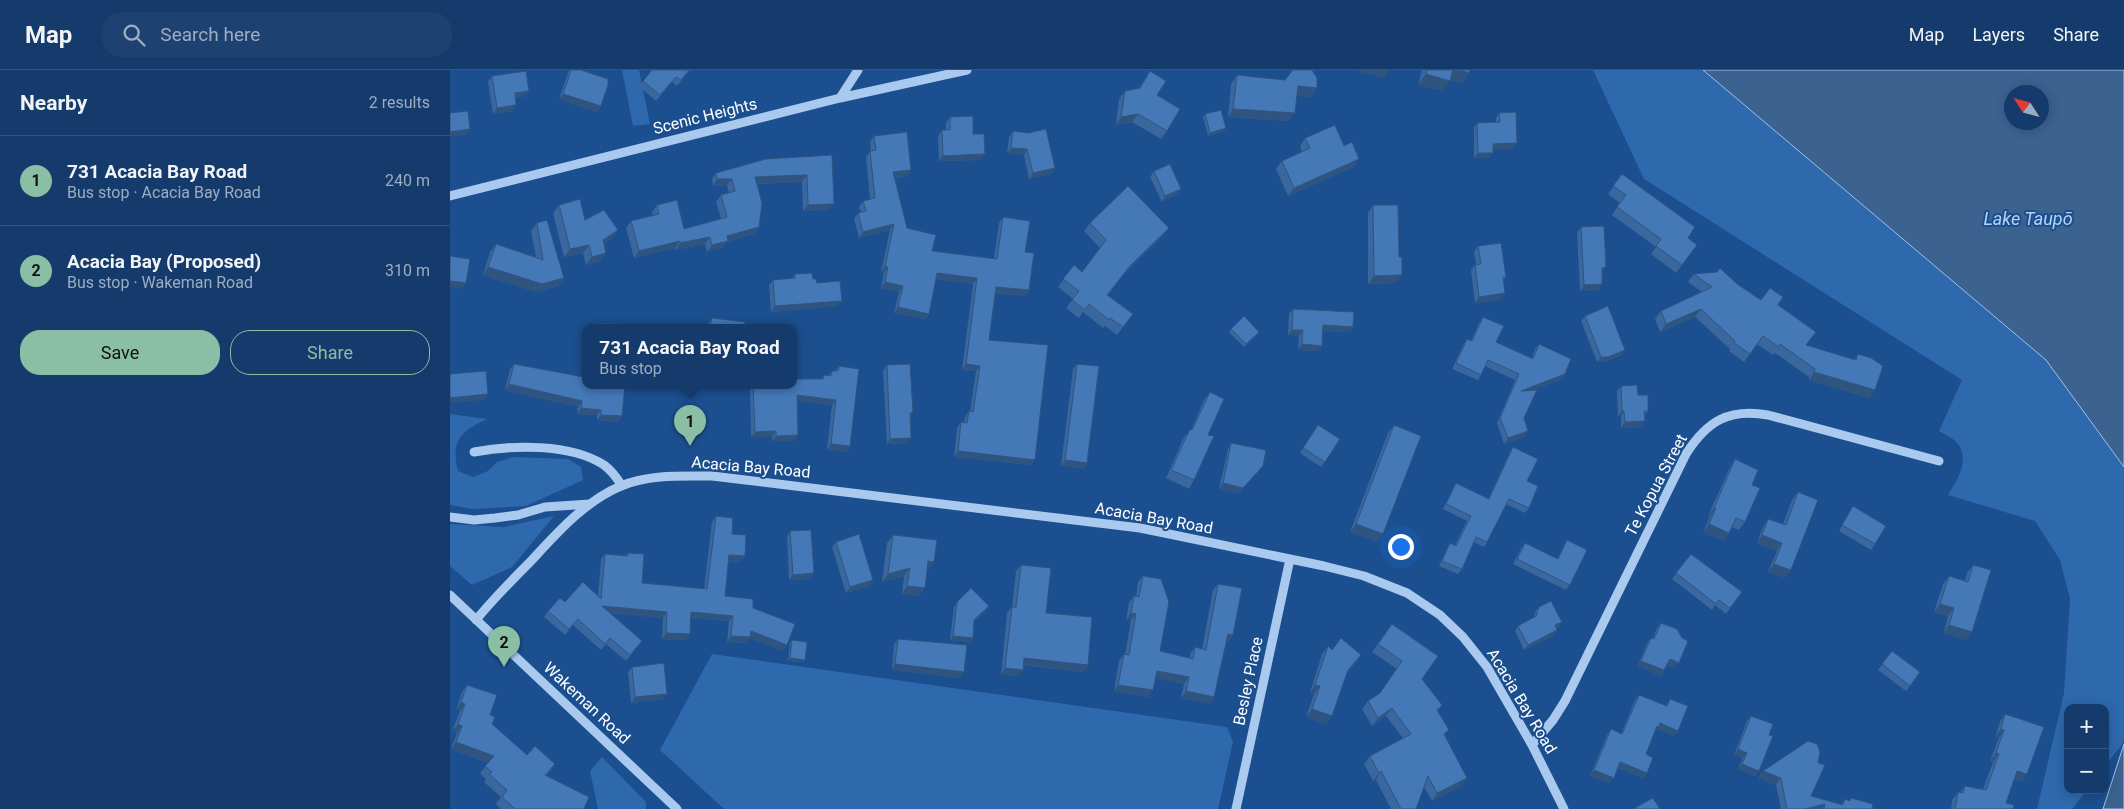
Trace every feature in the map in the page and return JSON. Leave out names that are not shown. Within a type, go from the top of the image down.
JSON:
[{"type":"street","points":[[840,98],[858,70]]},
{"type":"street","name":"Scenic Heights","points":[[450,196],[840,98],[967,70]]},
{"type":"street","name":"Te Kopua Street","points":[[1532,745],[1553,720],[1565,701],[1686,454],[1704,430],[1715,422],[1728,415],[1740,412],[1768,415],[1939,461]]},
{"type":"street","points":[[474,452],[517,447],[584,455],[606,466],[622,486]]},
{"type":"street","name":"Acacia Bay Road","points":[[476,620],[560,530],[590,504],[622,486],[648,479],[672,476],[722,477],[1140,528],[1364,576],[1407,593],[1440,616],[1463,637],[1487,667],[1532,745],[1564,809]]},
{"type":"street","points":[[450,517],[474,520],[518,515],[545,507],[590,504]]},
{"type":"street","name":"Besley Place","points":[[1236,809],[1290,559]]},
{"type":"street","points":[[450,595],[476,620]]},
{"type":"street","name":"Wakeman Road","points":[[476,620],[677,809]]},
{"type":"shaded area","points":[[622,70],[639,70],[650,124],[633,126]]},
{"type":"shaded area","points":[[1593,70],[1703,70],[2046,360],[2124,467],[2124,742],[2109,761],[2109,704],[2064,704],[2064,794],[2084,794],[2072,809],[2037,809],[2064,693],[2070,599],[2060,560],[2035,521],[1948,495],[1961,470],[1963,457],[1957,442],[1939,431],[1962,380],[1644,179]]},
{"type":"shaded area","points":[[450,414],[487,419],[471,428],[460,438],[456,451],[458,471],[473,477],[488,471],[497,462],[513,457],[568,459],[581,467],[583,480],[526,506],[472,509],[450,505]]},
{"type":"shaded area","points":[[554,516],[512,567],[472,585],[450,566],[450,524],[504,527]]},
{"type":"shaded area","points":[[712,654],[1227,727],[1233,742],[1218,809],[724,809],[660,750]]},
{"type":"shaded area","points":[[602,757],[646,802],[646,809],[598,809],[590,771]]},
{"type":"water","name":"Lake Taupō","points":[[1703,70],[2124,70],[2124,467],[2046,360]]},
{"type":"water","points":[[2124,744],[2124,809],[2103,809]]},
{"type":"building","points":[[571,70],[581,70],[608,79],[608,85],[601,106],[563,94]]},
{"type":"building","points":[[652,70],[689,70],[681,80],[676,77],[660,95],[643,81]]},
{"type":"building","points":[[1293,70],[1312,70],[1317,78],[1317,88],[1298,86],[1295,113],[1233,109],[1237,75],[1285,80]]},
{"type":"building","points":[[1427,70],[1453,70],[1450,81],[1426,74]]},
{"type":"building","points":[[1459,70],[1470,70],[1469,73]]},
{"type":"building","points":[[526,71],[529,91],[515,93],[516,105],[497,108],[492,76]]},
{"type":"building","points":[[1150,71],[1166,81],[1157,95],[1180,109],[1167,131],[1138,114],[1121,117],[1125,91],[1140,88]]},
{"type":"building","points":[[1221,110],[1226,128],[1210,133],[1205,114]]},
{"type":"building","points":[[468,111],[470,129],[450,132],[450,113]]},
{"type":"building","points":[[1516,112],[1517,143],[1493,144],[1493,153],[1478,153],[1477,123],[1500,122],[1499,113]]},
{"type":"building","points":[[973,116],[973,134],[984,134],[985,154],[943,156],[942,130],[950,130],[950,117]]},
{"type":"building","points":[[1335,125],[1344,146],[1352,142],[1359,159],[1294,188],[1282,161],[1310,148],[1305,138]]},
{"type":"building","points":[[1046,129],[1055,168],[1033,173],[1027,149],[1011,148],[1013,131],[1028,133]]},
{"type":"building","points":[[907,132],[911,170],[893,172],[907,228],[936,235],[932,251],[997,259],[1003,217],[1030,221],[1025,252],[1034,253],[1029,290],[996,287],[989,340],[1048,345],[1035,460],[958,451],[961,422],[967,423],[969,411],[973,412],[980,366],[966,364],[977,278],[937,273],[929,314],[898,307],[903,286],[885,282],[888,267],[885,266],[894,224],[863,232],[858,213],[866,211],[863,201],[875,198],[870,151],[876,150],[874,136]]},
{"type":"building","points":[[832,155],[834,204],[808,205],[807,175],[755,177],[762,203],[759,227],[727,236],[728,241],[712,245],[710,237],[680,243],[680,241],[639,251],[631,221],[659,214],[657,205],[677,200],[684,229],[727,217],[721,195],[735,191],[732,179],[717,179],[716,173],[766,159]]},
{"type":"building","points":[[1170,164],[1181,189],[1165,196],[1154,171]]},
{"type":"building","points":[[1622,174],[1695,227],[1688,238],[1697,245],[1682,265],[1656,246],[1661,239],[1617,207],[1626,195],[1613,186]]},
{"type":"building","points":[[1128,186],[1169,228],[1130,266],[1107,295],[1133,314],[1123,327],[1110,318],[1109,320],[1089,304],[1085,310],[1072,300],[1079,291],[1063,279],[1074,265],[1082,272],[1106,240],[1090,223]]},
{"type":"building","points":[[580,199],[585,220],[604,210],[618,230],[603,240],[606,253],[592,257],[589,245],[570,249],[559,205]]},
{"type":"building","points":[[1373,205],[1398,205],[1399,257],[1402,257],[1402,275],[1374,276]]},
{"type":"building","points":[[547,220],[564,278],[542,284],[488,267],[496,244],[543,260],[537,223]]},
{"type":"building","points":[[1604,226],[1606,267],[1602,268],[1602,284],[1584,285],[1581,227]]},
{"type":"building","points":[[1501,243],[1506,277],[1503,277],[1505,293],[1479,297],[1475,265],[1481,264],[1478,246]]},
{"type":"building","points":[[450,256],[470,259],[466,283],[450,281]]},
{"type":"building","points":[[1720,268],[1737,284],[1761,300],[1770,288],[1783,297],[1778,305],[1816,332],[1806,345],[1856,360],[1858,354],[1871,358],[1883,366],[1875,390],[1814,372],[1815,369],[1780,344],[1779,347],[1763,336],[1750,354],[1734,343],[1735,341],[1701,309],[1666,324],[1661,311],[1712,287],[1694,274],[1717,272]]},
{"type":"building","points":[[812,273],[813,279],[816,279],[817,283],[840,281],[842,301],[775,306],[773,280],[795,278],[795,274]]},
{"type":"building","points":[[1608,306],[1625,350],[1608,357],[1601,357],[1585,316]]},
{"type":"building","points":[[1293,309],[1354,312],[1353,327],[1323,325],[1322,346],[1302,344],[1303,330],[1292,330]]},
{"type":"building","points":[[1244,316],[1259,332],[1246,344],[1231,329]]},
{"type":"building","points":[[1483,317],[1504,326],[1496,342],[1533,359],[1539,344],[1571,359],[1565,374],[1521,391],[1537,390],[1524,418],[1528,431],[1508,438],[1500,418],[1519,374],[1488,360],[1481,375],[1456,363],[1467,339],[1472,341]]},
{"type":"building","points":[[712,318],[745,322],[745,324],[711,324]]},
{"type":"building","points":[[514,364],[582,377],[582,389],[625,389],[622,416],[601,415],[601,410],[581,408],[582,401],[509,384]]},
{"type":"building","points":[[910,364],[913,412],[910,413],[911,438],[890,439],[887,365]]},
{"type":"building","points":[[1077,364],[1099,366],[1087,463],[1065,460]]},
{"type":"building","points":[[839,366],[859,369],[850,446],[831,444],[836,400],[797,395],[798,435],[776,436],[776,431],[755,432],[753,389],[797,389],[797,379],[823,379],[824,375],[831,376],[832,371],[838,371]]},
{"type":"building","points":[[486,371],[488,394],[450,398],[450,374]]},
{"type":"building","points":[[1637,385],[1638,395],[1648,395],[1648,411],[1644,411],[1645,421],[1625,422],[1624,411],[1622,411],[1621,386]]},
{"type":"building","points":[[1210,392],[1224,399],[1208,435],[1214,436],[1194,480],[1171,470]]},
{"type":"building","points":[[1318,425],[1340,439],[1325,462],[1303,448]]},
{"type":"building","points":[[1394,425],[1421,436],[1383,534],[1356,524]]},
{"type":"building","points":[[1231,443],[1266,450],[1263,466],[1243,488],[1223,483]]},
{"type":"building","points":[[1513,447],[1538,459],[1527,481],[1538,486],[1529,508],[1509,499],[1487,542],[1476,537],[1462,569],[1442,561],[1450,543],[1456,546],[1471,516],[1446,504],[1456,483],[1489,499]]},
{"type":"building","points":[[1735,459],[1758,470],[1752,485],[1760,488],[1745,522],[1736,518],[1729,533],[1709,524]]},
{"type":"building","points":[[1798,492],[1818,500],[1791,570],[1774,564],[1782,543],[1762,535],[1768,519],[1786,525]]},
{"type":"building","points":[[1853,506],[1886,526],[1875,544],[1842,525]]},
{"type":"building","points":[[716,516],[733,518],[732,534],[746,535],[745,556],[729,555],[725,596],[753,599],[753,608],[795,624],[787,645],[751,631],[750,637],[731,636],[733,616],[691,612],[690,634],[666,633],[667,612],[602,606],[642,641],[630,655],[610,638],[605,644],[578,619],[569,629],[548,611],[560,598],[565,602],[583,582],[601,599],[605,554],[628,556],[628,553],[644,554],[642,583],[707,589]]},
{"type":"building","points":[[811,530],[814,573],[793,575],[790,531]]},
{"type":"building","points":[[859,534],[873,580],[850,587],[836,542]]},
{"type":"building","points":[[893,535],[937,540],[934,562],[928,561],[925,588],[907,586],[910,568],[888,574]]},
{"type":"building","points":[[1567,540],[1587,550],[1570,585],[1517,559],[1525,543],[1558,559]]},
{"type":"building","points":[[1691,554],[1742,592],[1730,608],[1719,600],[1716,604],[1676,573]]},
{"type":"building","points":[[1021,565],[1051,568],[1046,613],[1092,617],[1088,665],[1024,658],[1023,670],[1005,668],[1012,607],[1016,607]]},
{"type":"building","points":[[1973,565],[1991,570],[1972,632],[1949,625],[1954,608],[1940,604],[1949,576],[1968,582]]},
{"type":"building","points":[[1143,576],[1161,579],[1169,602],[1160,651],[1193,659],[1195,647],[1206,650],[1218,584],[1242,588],[1233,635],[1228,634],[1214,697],[1186,691],[1189,677],[1157,671],[1153,690],[1118,685],[1124,654],[1129,655],[1136,614],[1131,613],[1134,596],[1139,597]]},
{"type":"building","points":[[971,588],[989,606],[974,620],[973,638],[953,636],[957,602]]},
{"type":"building","points":[[1551,601],[1562,622],[1555,625],[1557,630],[1528,645],[1518,626],[1536,616],[1539,607]]},
{"type":"building","points":[[1661,623],[1677,629],[1682,638],[1688,641],[1679,663],[1670,659],[1664,670],[1641,661],[1651,638],[1654,639]]},
{"type":"building","points":[[1392,624],[1438,656],[1422,679],[1442,705],[1437,710],[1449,730],[1444,734],[1467,778],[1437,793],[1428,776],[1416,809],[1401,809],[1381,771],[1379,773],[1370,756],[1411,734],[1392,708],[1378,718],[1368,701],[1380,693],[1402,661],[1378,644]]},
{"type":"building","points":[[1341,638],[1361,655],[1348,670],[1332,716],[1312,709],[1320,686],[1315,685],[1328,646],[1332,650]]},
{"type":"building","points":[[898,639],[967,645],[964,672],[895,664]]},
{"type":"building","points":[[792,640],[807,642],[805,660],[790,658]]},
{"type":"building","points":[[1892,651],[1920,672],[1910,686],[1882,664]]},
{"type":"building","points":[[664,663],[667,694],[635,697],[632,667]]},
{"type":"building","points":[[467,685],[497,695],[490,715],[495,717],[492,724],[527,755],[535,746],[555,764],[545,775],[589,797],[584,809],[515,809],[502,797],[507,790],[489,774],[492,772],[485,766],[494,756],[456,742],[462,726],[458,724],[465,704],[461,702]]},
{"type":"building","points":[[1639,695],[1667,706],[1670,699],[1688,706],[1678,731],[1660,723],[1659,727],[1657,726],[1646,754],[1653,758],[1647,773],[1620,762],[1614,778],[1594,770],[1611,729],[1622,734]]},
{"type":"building","points":[[2005,714],[2044,727],[2027,774],[2017,771],[2006,803],[2014,805],[2013,809],[1955,809],[1958,792],[1963,793],[1965,786],[1986,790],[1999,754],[1996,753],[2004,730],[2001,729]]},
{"type":"building","points":[[1751,716],[1773,724],[1769,735],[1773,736],[1759,771],[1742,764],[1747,753],[1738,749]]},
{"type":"building","points":[[1808,741],[1817,744],[1820,752],[1818,763],[1825,765],[1811,796],[1843,805],[1845,799],[1850,801],[1851,798],[1873,804],[1872,808],[1876,809],[1824,809],[1825,804],[1805,809],[1787,809],[1781,778],[1763,771]]},
{"type":"building","points":[[1653,798],[1660,809],[1633,809]]},
{"type":"place","name":"731 Acacia Bay Road","points":[[690,446]]},
{"type":"place","name":"Acacia Bay (Proposed)","points":[[504,667]]}]
